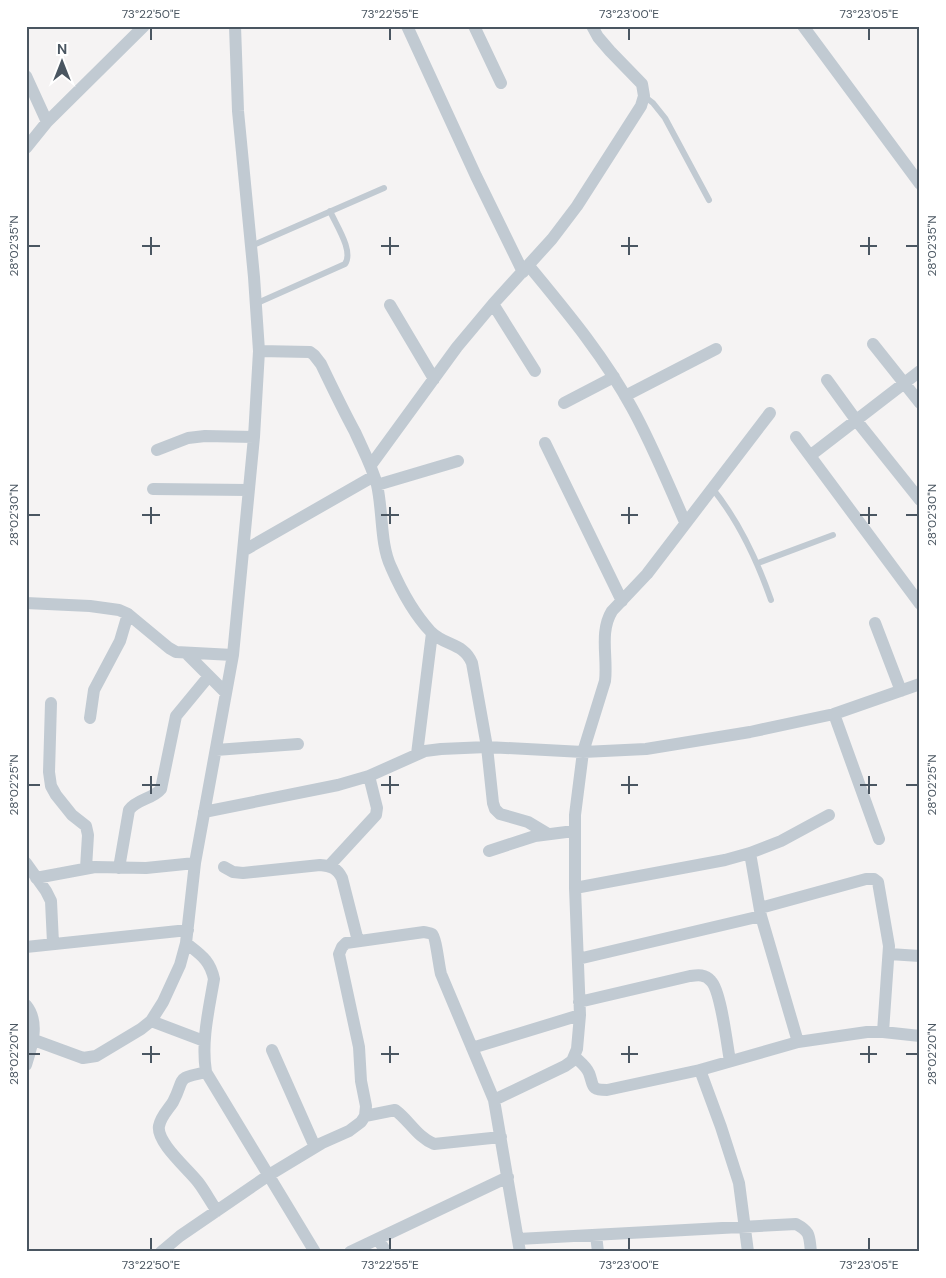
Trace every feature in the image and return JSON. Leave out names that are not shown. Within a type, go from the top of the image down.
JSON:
[{"type":"street","points":[[26,148],[48,122],[144,26]]},
{"type":"street","points":[[34,1040],[83,1058],[96,1056],[151,1021],[163,1002],[180,965],[186,943],[195,863],[234,655],[254,437],[259,351],[238,111],[235,26]]},
{"type":"street","points":[[406,26],[476,176],[526,269],[585,334],[614,377],[633,408],[685,522]]},
{"type":"street","points":[[474,26],[501,84]]},
{"type":"street","points":[[374,475],[434,379],[457,347],[493,304],[526,269],[578,206],[641,106],[644,90],[638,78],[610,52],[592,26]]},
{"type":"street","points":[[803,26],[920,184]]},
{"type":"street","points":[[26,76],[48,122]]},
{"type":"street","points":[[493,304],[536,371]]},
{"type":"street","points":[[390,305],[434,379]]},
{"type":"street","points":[[873,344],[920,403]]},
{"type":"street","points":[[625,396],[716,349]]},
{"type":"street","points":[[259,351],[302,351],[314,355],[321,364],[374,475],[382,510],[386,552],[390,566],[415,612],[432,634],[462,649],[469,655],[487,747],[495,809],[500,814],[528,822],[548,834]]},
{"type":"street","points":[[811,454],[920,371]]},
{"type":"street","points":[[564,402],[614,377]]},
{"type":"street","points":[[827,380],[856,420],[920,500]]},
{"type":"street","points":[[494,1100],[565,1066],[575,1057],[577,1049],[579,1009],[574,831],[583,752],[607,669],[605,626],[612,611],[647,574],[770,413]]},
{"type":"street","points":[[157,450],[188,438],[205,436],[254,437]]},
{"type":"street","points":[[796,437],[811,454],[920,604]]},
{"type":"street","points":[[545,443],[622,601]]},
{"type":"street","points":[[243,551],[374,475],[458,461]]},
{"type":"street","points":[[153,489],[248,490]]},
{"type":"street","points":[[26,603],[90,606],[119,610],[128,614],[176,652],[234,655]]},
{"type":"street","points":[[90,718],[94,690],[120,641],[128,614]]},
{"type":"street","points":[[875,623],[901,691]]},
{"type":"street","points":[[417,754],[432,634]]},
{"type":"street","points":[[186,653],[226,693]]},
{"type":"street","points":[[119,868],[129,810],[132,806],[153,796],[161,789],[176,716],[209,676]]},
{"type":"street","points":[[204,812],[338,785],[370,776],[417,754],[441,748],[487,747],[583,752],[646,749],[750,732],[834,714],[920,684]]},
{"type":"street","points":[[51,703],[49,772],[56,795],[72,814],[86,826],[88,835],[86,868]]},
{"type":"street","points":[[834,714],[879,839]]},
{"type":"street","points":[[216,750],[298,744]]},
{"type":"street","points":[[329,866],[376,815],[377,808],[370,776]]},
{"type":"street","points":[[575,888],[725,860],[750,853],[781,840],[829,815]]},
{"type":"street","points":[[489,851],[536,836],[574,831]]},
{"type":"street","points":[[750,853],[761,912],[798,1042]]},
{"type":"street","points":[[26,863],[51,901],[53,943]]},
{"type":"street","points":[[36,878],[86,868],[146,868],[195,863]]},
{"type":"street","points":[[224,867],[233,872],[243,873],[320,865],[338,870],[342,878],[358,941]]},
{"type":"street","points":[[578,959],[761,912],[866,879],[874,879],[878,882],[890,946],[883,1032]]},
{"type":"street","points":[[26,947],[188,930]]},
{"type":"street","points":[[161,1252],[269,1174],[315,1147],[349,1131],[361,1122],[365,1116],[366,1106],[361,1081],[359,1047],[339,954],[346,943],[424,932],[432,934],[435,938],[441,974],[494,1100],[519,1246],[596,1236],[796,1224],[806,1229],[811,1252]]},
{"type":"street","points":[[186,943],[206,959],[212,969],[214,979],[204,1041],[206,1072],[315,1252]]},
{"type":"street","points":[[889,954],[920,956]]},
{"type":"street","points":[[472,1048],[579,1009],[690,976],[702,975],[712,981],[718,992],[730,1061]]},
{"type":"street","points":[[26,1005],[29,1008],[34,1028],[34,1040],[26,1065]]},
{"type":"street","points":[[151,1021],[204,1041]]},
{"type":"street","points":[[575,1057],[588,1071],[592,1086],[598,1090],[607,1090],[700,1070],[798,1042],[867,1032],[920,1036]]},
{"type":"street","points":[[272,1050],[315,1147]]},
{"type":"street","points":[[700,1070],[738,1177],[748,1252]]},
{"type":"street","points":[[206,1072],[186,1076],[180,1082],[176,1094],[158,1127],[164,1142],[198,1183],[217,1211]]},
{"type":"street","points":[[365,1116],[395,1110],[402,1114],[425,1140],[434,1144],[501,1137]]},
{"type":"street","points":[[350,1252],[508,1177]]},
{"type":"street","points":[[596,1236],[598,1252]]},
{"type":"street","points":[[378,1239],[386,1252]]},
{"type":"lane","points":[[644,96],[653,103],[665,118],[709,200]]},
{"type":"lane","points":[[251,246],[384,188]]},
{"type":"lane","points":[[256,304],[345,264],[348,260],[348,249],[330,211]]},
{"type":"lane","points":[[712,488],[730,512],[758,563],[771,600]]},
{"type":"lane","points":[[758,563],[833,535]]}]
